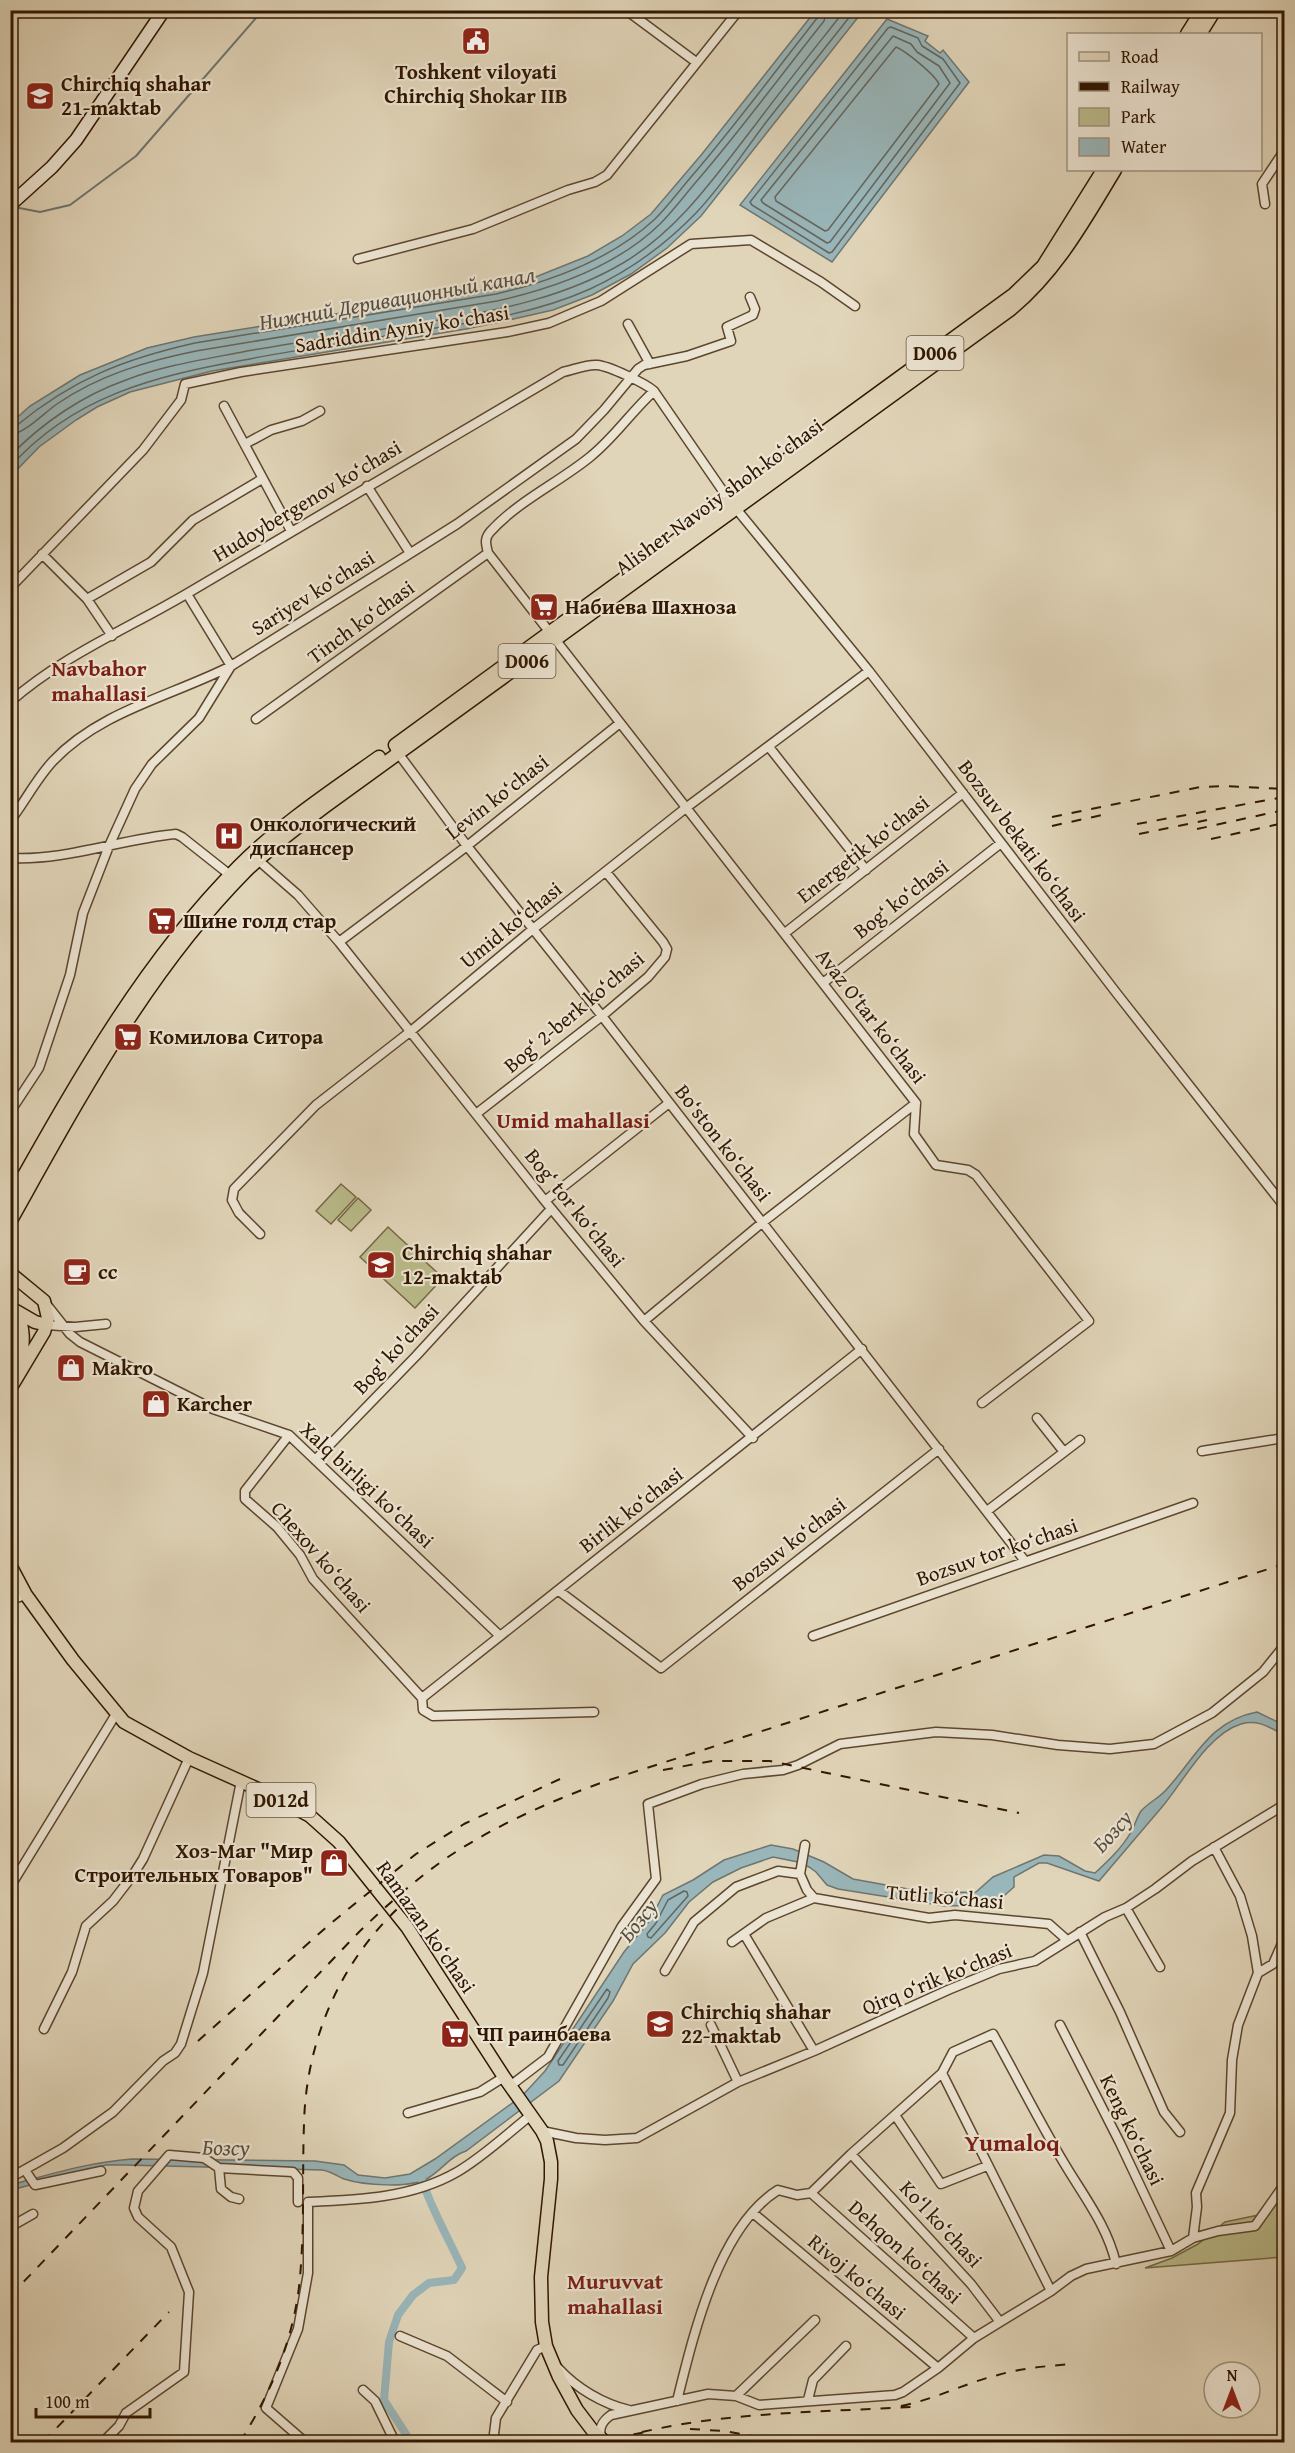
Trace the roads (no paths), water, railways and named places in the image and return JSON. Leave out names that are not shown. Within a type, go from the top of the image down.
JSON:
[{"type":"main road","points":[[13,202],[52,167],[76,140],[165,10]]},
{"type":"main road","points":[[1188,33],[1202,10]]},
{"type":"main road","points":[[1201,33],[1215,10]]},
{"type":"main road","name":"Alisher Navoiy shoh koʻchasi","points":[[10,1200],[74,1087],[112,1027],[166,951],[252,853],[302,812],[396,749],[551,637],[1025,285],[1050,255],[1102,171]]},
{"type":"main road","name":"Alisher Navoiy shoh koʻchasi","points":[[732,504],[988,326],[1032,292],[1059,259],[1114,171]]},
{"type":"main road","name":"Alisher Navoiy shoh koʻchasi","points":[[10,1222],[82,1092],[173,958],[221,898],[258,860],[396,749]]},
{"type":"main road","points":[[11,1387],[47,1325],[48,1312],[44,1301],[12,1273]]},
{"type":"main road","points":[[13,1309],[35,1322],[47,1325]]},
{"type":"main road","points":[[11,1387],[21,1357],[23,1342],[21,1324],[13,1309]]},
{"type":"main road","name":"Ramazan ko‘chasi","points":[[10,1565],[26,1595],[116,1714],[132,1728],[189,1758],[302,1810],[332,1835],[407,1927],[507,2082],[542,2131],[549,2149],[551,2162],[541,2277],[542,2322],[548,2351],[577,2410],[604,2441]]},
{"type":"street","points":[[626,10],[696,62]]},
{"type":"street","points":[[358,259],[473,229],[568,190],[596,182],[607,175],[739,10]]},
{"type":"street","points":[[1265,204],[1262,184],[1284,152]]},
{"type":"street","name":"Sadriddin Ayniy ko‘chasi","points":[[10,588],[143,450],[181,400],[185,384],[241,372],[507,332],[549,323],[601,302],[691,244],[751,240],[821,282],[855,306]]},
{"type":"street","points":[[628,324],[650,364],[687,356],[731,341],[728,327],[753,315],[755,309],[750,297]]},
{"type":"street","name":"Hudoybergenov ko‘chasi","points":[[10,702],[48,673],[187,594],[563,372],[595,364],[614,370],[630,379]]},
{"type":"street","name":"Sariyev ko‘chasi","points":[[10,821],[53,761],[85,735],[130,710],[231,666],[457,524],[576,439],[604,411],[638,369],[650,364]]},
{"type":"street","points":[[630,379],[646,383],[654,391],[732,504]]},
{"type":"street","points":[[551,637],[488,553],[485,541],[488,534],[508,515],[564,478],[593,455],[654,391]]},
{"type":"street","points":[[224,406],[291,531]]},
{"type":"street","points":[[245,444],[272,430],[302,421],[320,411]]},
{"type":"street","points":[[87,599],[151,562],[193,520],[262,479]]},
{"type":"street","points":[[367,486],[410,553]]},
{"type":"street","name":"Bozsuv bekati ko‘chasi","points":[[732,504],[869,671],[1118,995],[1284,1206]]},
{"type":"street","name":"Tinch ko‘chasi","points":[[256,719],[488,553]]},
{"type":"street","points":[[42,554],[87,599],[112,636]]},
{"type":"street","points":[[10,1112],[39,1068],[70,975],[83,913],[109,846],[135,789],[152,764],[198,718],[231,666],[187,594]]},
{"type":"street","name":"Avaz O‘tar ko‘chasi","points":[[551,637],[687,807],[916,1103],[914,1134],[936,1165],[968,1170],[976,1175],[1089,1321],[982,1403]]},
{"type":"street","name":"Umid ko‘chasi","points":[[260,1234],[239,1213],[232,1200],[234,1189],[316,1105],[411,1032],[533,929],[687,807],[869,671]]},
{"type":"street","name":"Levin ko‘chasi","points":[[339,942],[466,846],[620,723]]},
{"type":"street","points":[[769,747],[866,870]]},
{"type":"street","name":"Bo‘ston ko‘chasi","points":[[396,749],[466,846],[602,1016],[1025,1561]]},
{"type":"street","name":"Energetik ko‘chasi","points":[[785,933],[963,794]]},
{"type":"street","points":[[10,858],[32,859],[56,856],[176,834],[230,876]]},
{"type":"street","name":"Bog‘ ko‘chasi","points":[[823,983],[1001,843]]},
{"type":"street","name":"Bog‘ tor ko‘chasi","points":[[258,860],[298,895],[339,942],[551,1209],[644,1321],[753,1438]]},
{"type":"street","name":"Bog‘ 2-berk ko‘chasi","points":[[476,1114],[602,1016],[648,977],[665,957],[667,950],[606,872]]},
{"type":"street","points":[[545,1201],[669,1103]]},
{"type":"street","points":[[644,1321],[763,1222],[916,1103]]},
{"type":"street","name":"Bog' ko'chasi","points":[[315,1460],[416,1356],[551,1209]]},
{"type":"street","name":"Xalq birligi ko‘chasi","points":[[44,1301],[80,1342],[213,1409],[289,1435],[499,1635]]},
{"type":"street","points":[[47,1325],[106,1324],[80,1331],[80,1342]]},
{"type":"street","name":"Birlik ko‘chasi","points":[[422,1698],[499,1635],[559,1591],[753,1438],[862,1349]]},
{"type":"street","points":[[1037,1418],[1064,1452]]},
{"type":"street","name":"Chexov ko‘chasi","points":[[289,1435],[245,1491],[245,1499],[277,1527],[300,1555],[313,1579],[422,1698]]},
{"type":"street","points":[[1202,1451],[1284,1438]]},
{"type":"street","points":[[987,1511],[1080,1440]]},
{"type":"street","name":"Bozsuv ko‘chasi","points":[[559,1591],[661,1668],[939,1449]]},
{"type":"street","name":"Bozsuv tor ko‘chasi","points":[[813,1636],[1193,1503]]},
{"type":"street","points":[[10,1600],[26,1595]]},
{"type":"street","points":[[408,2113],[507,2082],[548,2056],[622,1926],[656,1879],[648,1804],[702,1784],[743,1774],[798,1766],[840,1744],[936,1732],[992,1735],[1058,1745],[1110,1749],[1154,1744],[1212,1713],[1263,1672],[1284,1646]]},
{"type":"street","points":[[422,1698],[423,1710],[433,1716],[594,1712]]},
{"type":"street","points":[[10,1887],[116,1714]]},
{"type":"street","points":[[44,2029],[72,1972],[86,1926],[112,1901],[138,1867],[189,1758]]},
{"type":"street","points":[[10,2178],[63,2148],[115,2109],[163,2061],[175,2053],[181,2044],[203,1973],[241,1781]]},
{"type":"street","name":"Qirq o‘rik ko‘chasi","points":[[542,2131],[576,2138],[605,2140],[637,2138],[738,2082],[814,2051],[948,1990],[999,1970],[1035,1961],[1066,1940],[1126,1908],[1214,1847],[1284,1805]]},
{"type":"street","points":[[732,1942],[766,1918],[814,1898],[807,1890],[800,1874],[805,1845]]},
{"type":"street","points":[[1193,2238],[1197,2207],[1196,2193],[1230,2114],[1232,2060],[1238,2025],[1258,1973],[1252,1936],[1240,1896],[1214,1847]]},
{"type":"street","points":[[665,1971],[694,1922],[736,1887],[778,1871],[800,1874]]},
{"type":"street","name":"Tutli ko‘chasi","points":[[814,1898],[929,1918],[955,1915],[1049,1924],[1066,1940]]},
{"type":"street","points":[[1126,1908],[1160,1967]]},
{"type":"street","points":[[1080,1932],[1120,2012],[1164,2112],[1180,2132]]},
{"type":"street","points":[[744,1934],[814,2051]]},
{"type":"street","points":[[1258,1973],[1273,1964],[1284,1940]]},
{"type":"street","points":[[711,2025],[738,2082]]},
{"type":"street","name":"Keng ko‘chasi","points":[[1060,2025],[1120,2143],[1171,2251]]},
{"type":"street","points":[[677,2401],[718,2267],[737,2232],[767,2196],[778,2190],[797,2195],[812,2193],[851,2154],[942,2073],[953,2052],[993,2034],[1063,2162],[1100,2223],[1113,2250],[1116,2264]]},
{"type":"street","points":[[942,2073],[1051,2291]]},
{"type":"street","points":[[305,2442],[266,2408],[298,2329],[309,2273],[308,2202],[365,2200],[433,2183],[458,2171],[531,2115]]},
{"type":"street","points":[[895,2115],[941,2184],[987,2166]]},
{"type":"street","name":"Ko‘l ko‘chasi","points":[[851,2154],[971,2284],[1000,2322]]},
{"type":"street","points":[[103,2442],[119,2426],[126,2413],[184,2372],[189,2292],[171,2247],[138,2217],[134,2208],[138,2191],[169,2155],[204,2158],[219,2168],[293,2172],[298,2178],[298,2202]]},
{"type":"street","points":[[219,2168],[221,2188],[231,2197],[239,2199]]},
{"type":"street","points":[[25,2170],[35,2185],[101,2171]]},
{"type":"street","points":[[604,2441],[600,2429],[605,2420],[618,2412],[708,2394],[736,2396],[759,2405],[895,2395],[903,2392],[938,2368],[974,2338],[1051,2291],[1071,2276],[1086,2269],[1171,2251],[1193,2238],[1218,2231],[1255,2226],[1284,2185]]},
{"type":"street","name":"Dehqon ko‘chasi","points":[[812,2193],[974,2338]]},
{"type":"street","name":"Rivoj ko‘chasi","points":[[753,2213],[938,2368]]},
{"type":"street","points":[[10,2227],[33,2214]]},
{"type":"street","points":[[736,2396],[815,2320]]},
{"type":"street","points":[[400,2336],[447,2356],[507,2402]]},
{"type":"street","points":[[808,2400],[813,2380],[846,2346]]},
{"type":"street","points":[[493,2442],[496,2418],[537,2350],[548,2351],[563,2373],[577,2385],[607,2402],[632,2410]]},
{"type":"street","points":[[363,2390],[375,2401],[395,2442]]},
{"type":"water","points":[[816,10],[863,11],[701,216],[667,248],[631,274],[592,295],[553,310],[466,329],[212,371],[130,392],[97,407],[76,420],[39,447],[11,476],[11,423],[30,406],[80,375],[147,348],[194,337],[495,288],[528,280],[588,256],[622,236],[651,214],[702,154]]},
{"type":"water","points":[[887,19],[928,36],[925,41],[940,53],[943,50],[969,82],[832,262],[740,205]]},
{"type":"water","name":"Бозсу","points":[[1257,1712],[1284,1725],[1284,1735],[1264,1725],[1253,1723],[1241,1724],[1229,1729],[1207,1748],[1162,1807],[1099,1881],[1047,1863],[1039,1863],[1014,1877],[1014,1887],[1005,1895],[986,1905],[945,1906],[838,1889],[827,1885],[809,1867],[798,1862],[773,1857],[741,1868],[713,1882],[689,1902],[665,1933],[633,1964],[613,2001],[559,2081],[428,2178],[410,2184],[387,2185],[344,2179],[322,2170],[106,2165],[11,2190],[10,2185],[56,2173],[132,2159],[315,2161],[344,2165],[358,2175],[385,2178],[410,2174],[435,2159],[522,2096],[545,2071],[624,1952],[650,1920],[663,1895],[693,1880],[724,1860],[771,1845],[793,1849],[824,1862],[853,1879],[930,1893],[976,1892],[993,1877],[1044,1855],[1059,1856],[1085,1871],[1095,1873],[1123,1843],[1141,1811],[1166,1790],[1215,1732],[1240,1717]]},
{"type":"waterway","points":[[14,207],[40,212],[70,205],[136,156],[263,10]]},
{"type":"waterway","points":[[411,2442],[384,2400],[389,2342],[398,2315],[413,2295],[429,2283],[454,2280],[462,2268],[421,2177]]},
{"type":"railway","points":[[1052,817],[1200,787],[1284,789]]},
{"type":"railway","points":[[1137,824],[1284,797]]},
{"type":"railway","points":[[1197,829],[1284,810]]},
{"type":"railway","points":[[1052,826],[1102,815]]},
{"type":"railway","points":[[1139,834],[1207,820]]},
{"type":"railway","points":[[1211,839],[1284,823]]},
{"type":"railway","points":[[10,2296],[359,1932],[425,1874],[485,1834],[544,1805],[606,1781],[1284,1564]]},
{"type":"railway","points":[[663,1770],[712,1761],[770,1761],[1019,1813]]},
{"type":"railway","points":[[198,2041],[330,1924],[416,1854],[464,1824],[560,1779]]},
{"type":"railway","points":[[240,2442],[261,2406],[278,2368],[296,2308],[302,2246],[306,2092],[320,2030],[346,1973],[384,1922],[407,1900]]},
{"type":"railway","points":[[43,2442],[169,2312]]},
{"type":"railway","points":[[901,2406],[1007,2373],[1072,2364]]},
{"type":"railway","points":[[642,2432],[708,2420],[911,2407]]},
{"type":"railway","points":[[690,2429],[725,2431],[784,2442]]},
{"type":"railway","points":[[594,2442],[651,2431]]},
{"type":"place","name":"Toshkent viloyati Chirchiq Shokar IIB","points":[[476,41]]},
{"type":"place","name":"Chirchiq shahar 21-maktab","points":[[40,96]]},
{"type":"place","name":"Набиева Шахноза","points":[[544,607]]},
{"type":"place","name":"Онкологический диспансер","points":[[229,836]]},
{"type":"place","name":"Шине голд стар","points":[[162,921]]},
{"type":"place","name":"Комилова Ситора","points":[[128,1037]]},
{"type":"place","name":"Chirchiq shahar 12-maktab","points":[[381,1265]]},
{"type":"place","name":"cc","points":[[77,1272]]},
{"type":"place","name":"Makro","points":[[71,1368]]},
{"type":"place","name":"Karcher","points":[[156,1404]]},
{"type":"place","name":"Хоз-Маг \"Мир Строительных Товаров\"","points":[[334,1863]]},
{"type":"place","name":"Chirchiq shahar 22-maktab","points":[[660,2024]]},
{"type":"place","name":"ЧП раинбаева","points":[[455,2034]]},
{"type":"district","name":"Navbahor mahallasi","points":[[99,680]]},
{"type":"district","name":"Umid mahallasi","points":[[573,1120]]},
{"type":"district","name":"Yumaloq","points":[[1012,2143]]},
{"type":"district","name":"Muruvvat mahallasi","points":[[615,2294]]},
{"type":"water label","name":"Нижний Деривационный канал","points":[[397,298]]}]
